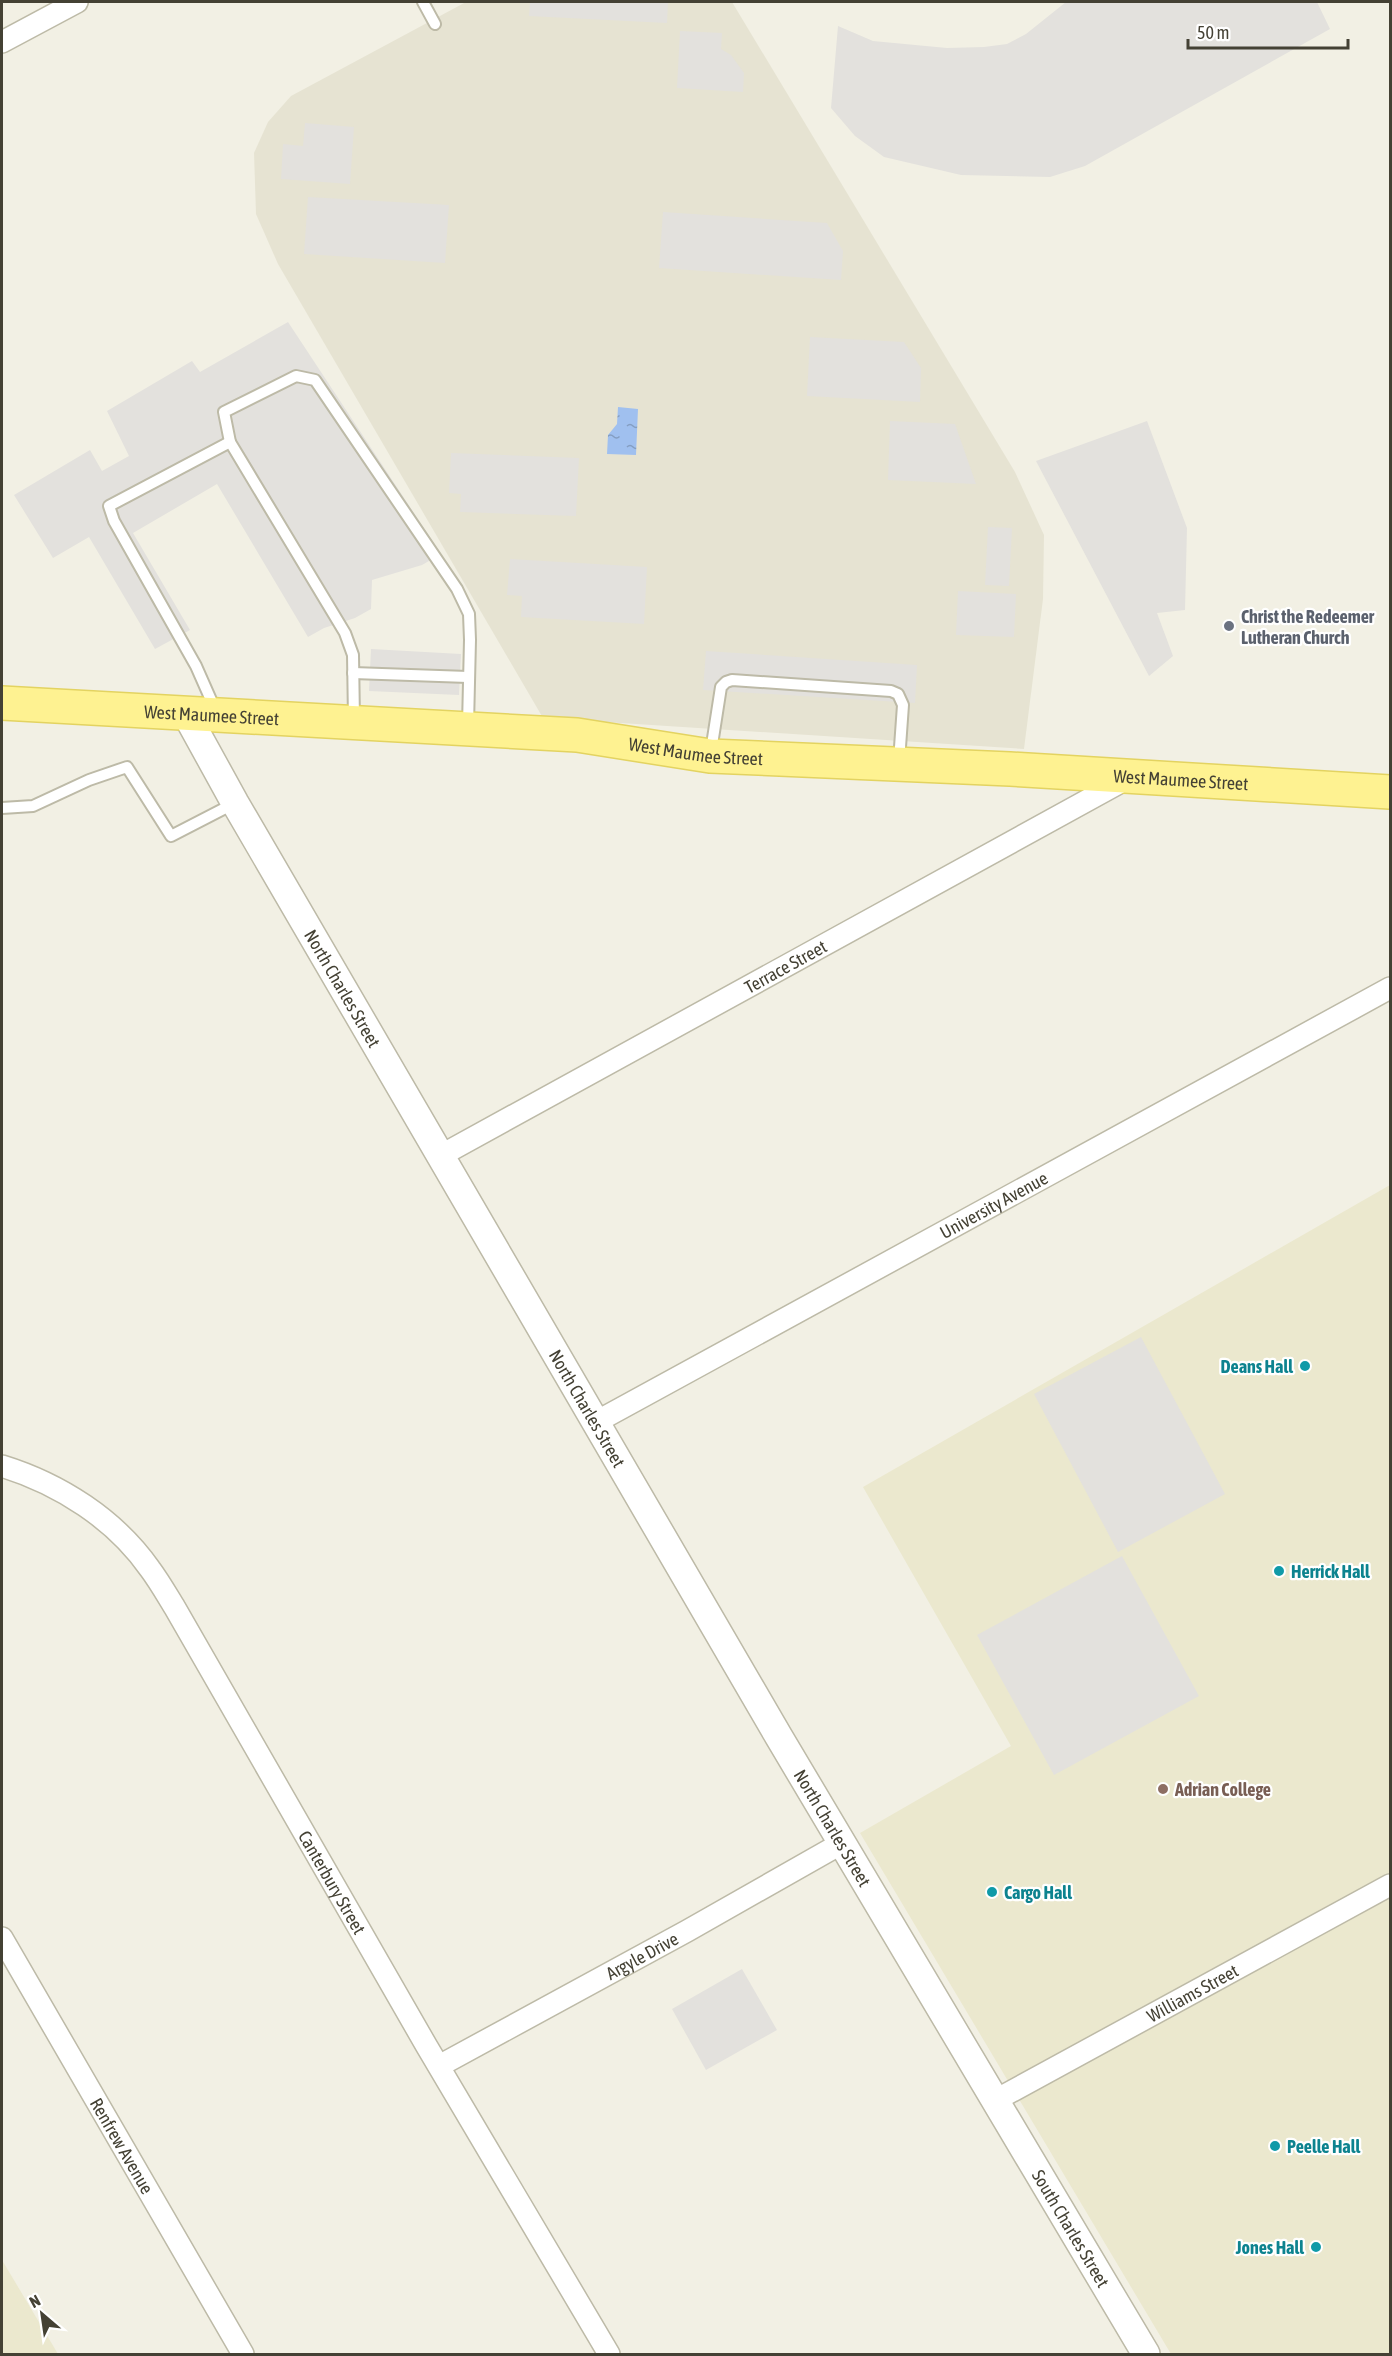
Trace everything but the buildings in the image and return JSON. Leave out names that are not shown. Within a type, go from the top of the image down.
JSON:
[{"type":"main road","name":"West Maumee Street","points":[[2,703],[577,735],[710,756],[1131,776],[1390,792]]},
{"type":"street","points":[[2,42],[77,2]]},
{"type":"street","name":"North Charles Street","points":[[201,714],[235,803],[994,2101]]},
{"type":"street","name":"Terrace Street","points":[[440,1156],[1131,776]]},
{"type":"street","name":"University Avenue","points":[[596,1422],[1390,988]]},
{"type":"street","name":"Canterbury Street","points":[[2,1466],[38,1478],[74,1498],[132,1546],[150,1569],[175,1608],[439,2066],[609,2355]]},
{"type":"street","name":"Argyle Drive","points":[[439,2066],[687,1931],[842,1843]]},
{"type":"street","name":"Williams Street","points":[[994,2101],[1390,1885]]},
{"type":"street","name":"Renfrew Avenue","points":[[2,1938],[243,2355]]},
{"type":"street","name":"South Charles Street","points":[[994,2101],[1146,2355]]},
{"type":"lane","points":[[423,2],[435,24]]},
{"type":"lane","points":[[354,722],[353,655],[345,633],[230,442],[224,412],[296,376],[315,380],[457,589],[469,614],[471,639],[468,729]]},
{"type":"lane","points":[[201,714],[196,666],[114,521],[109,507],[230,442]]},
{"type":"lane","points":[[353,673],[468,677]]},
{"type":"lane","points":[[710,756],[721,687],[726,681],[732,680],[891,691],[898,694],[903,705],[899,764]]},
{"type":"lane","points":[[2,808],[33,806],[89,780],[127,767],[171,836],[235,803]]},
{"type":"shaded area","points":[[466,2],[732,2],[1015,472],[1044,535],[1043,599],[1024,749],[543,718],[278,264],[256,214],[254,153],[268,122],[291,96]]},
{"type":"shaded area","points":[[530,2],[668,2],[667,23],[529,16]]},
{"type":"shaded area","points":[[1066,2],[1317,2],[1330,29],[1085,166],[1050,177],[961,175],[884,157],[855,136],[831,108],[838,26],[873,41],[947,48],[984,47],[1007,44],[1026,34]]},
{"type":"shaded area","points":[[680,31],[722,33],[721,49],[731,55],[744,73],[743,92],[677,88]]},
{"type":"shaded area","points":[[305,123],[354,127],[350,184],[281,179],[283,144],[303,146]]},
{"type":"shaded area","points":[[308,197],[449,205],[445,263],[304,254]]},
{"type":"shaded area","points":[[663,212],[827,223],[843,251],[841,280],[659,268]]},
{"type":"shaded area","points":[[288,322],[441,554],[422,565],[372,580],[371,609],[308,637],[217,484],[133,533],[190,630],[155,649],[89,537],[53,558],[14,495],[90,450],[102,471],[129,456],[107,411],[192,361],[200,372]]},
{"type":"shaded area","points":[[810,337],[904,342],[921,368],[920,402],[807,396]]},
{"type":"shaded area","points":[[890,421],[955,424],[976,484],[888,480]]},
{"type":"shaded area","points":[[1147,421],[1187,528],[1185,610],[1157,613],[1173,656],[1149,676],[1036,461]]},
{"type":"shaded area","points":[[451,453],[579,458],[576,516],[460,512],[461,494],[449,493]]},
{"type":"shaded area","points":[[988,527],[1012,528],[1009,586],[985,585]]},
{"type":"shaded area","points":[[510,559],[647,567],[644,624],[521,617],[522,596],[507,595]]},
{"type":"shaded area","points":[[958,591],[1016,594],[1014,637],[956,635]]},
{"type":"shaded area","points":[[371,649],[461,654],[459,695],[369,691]]},
{"type":"shaded area","points":[[706,651],[917,665],[915,703],[703,690]]},
{"type":"shaded area","name":"Adrian College","points":[[1390,1185],[1390,2354],[1171,2354],[860,1833],[1011,1746],[863,1487]]},
{"type":"shaded area","points":[[1141,1337],[1225,1494],[1118,1552],[1034,1394]]},
{"type":"shaded area","points":[[1122,1556],[1199,1696],[1054,1775],[977,1635]]},
{"type":"shaded area","points":[[742,1969],[777,2030],[706,2070],[672,2009]]},
{"type":"shaded area","points":[[2,2260],[58,2354],[2,2354]]},
{"type":"water","points":[[618,407],[638,409],[636,455],[607,454],[608,435],[617,424]]},
{"type":"place","name":"Christ the Redeemer Lutheran Church","points":[[1229,626]]},
{"type":"place","name":"Deans Hall","points":[[1305,1366]]},
{"type":"place","name":"Herrick Hall","points":[[1279,1571]]},
{"type":"place","name":"Adrian College","points":[[1163,1789]]},
{"type":"place","name":"Cargo Hall","points":[[992,1892]]},
{"type":"place","name":"Peelle Hall","points":[[1275,2146]]},
{"type":"place","name":"Jones Hall","points":[[1316,2247]]}]
